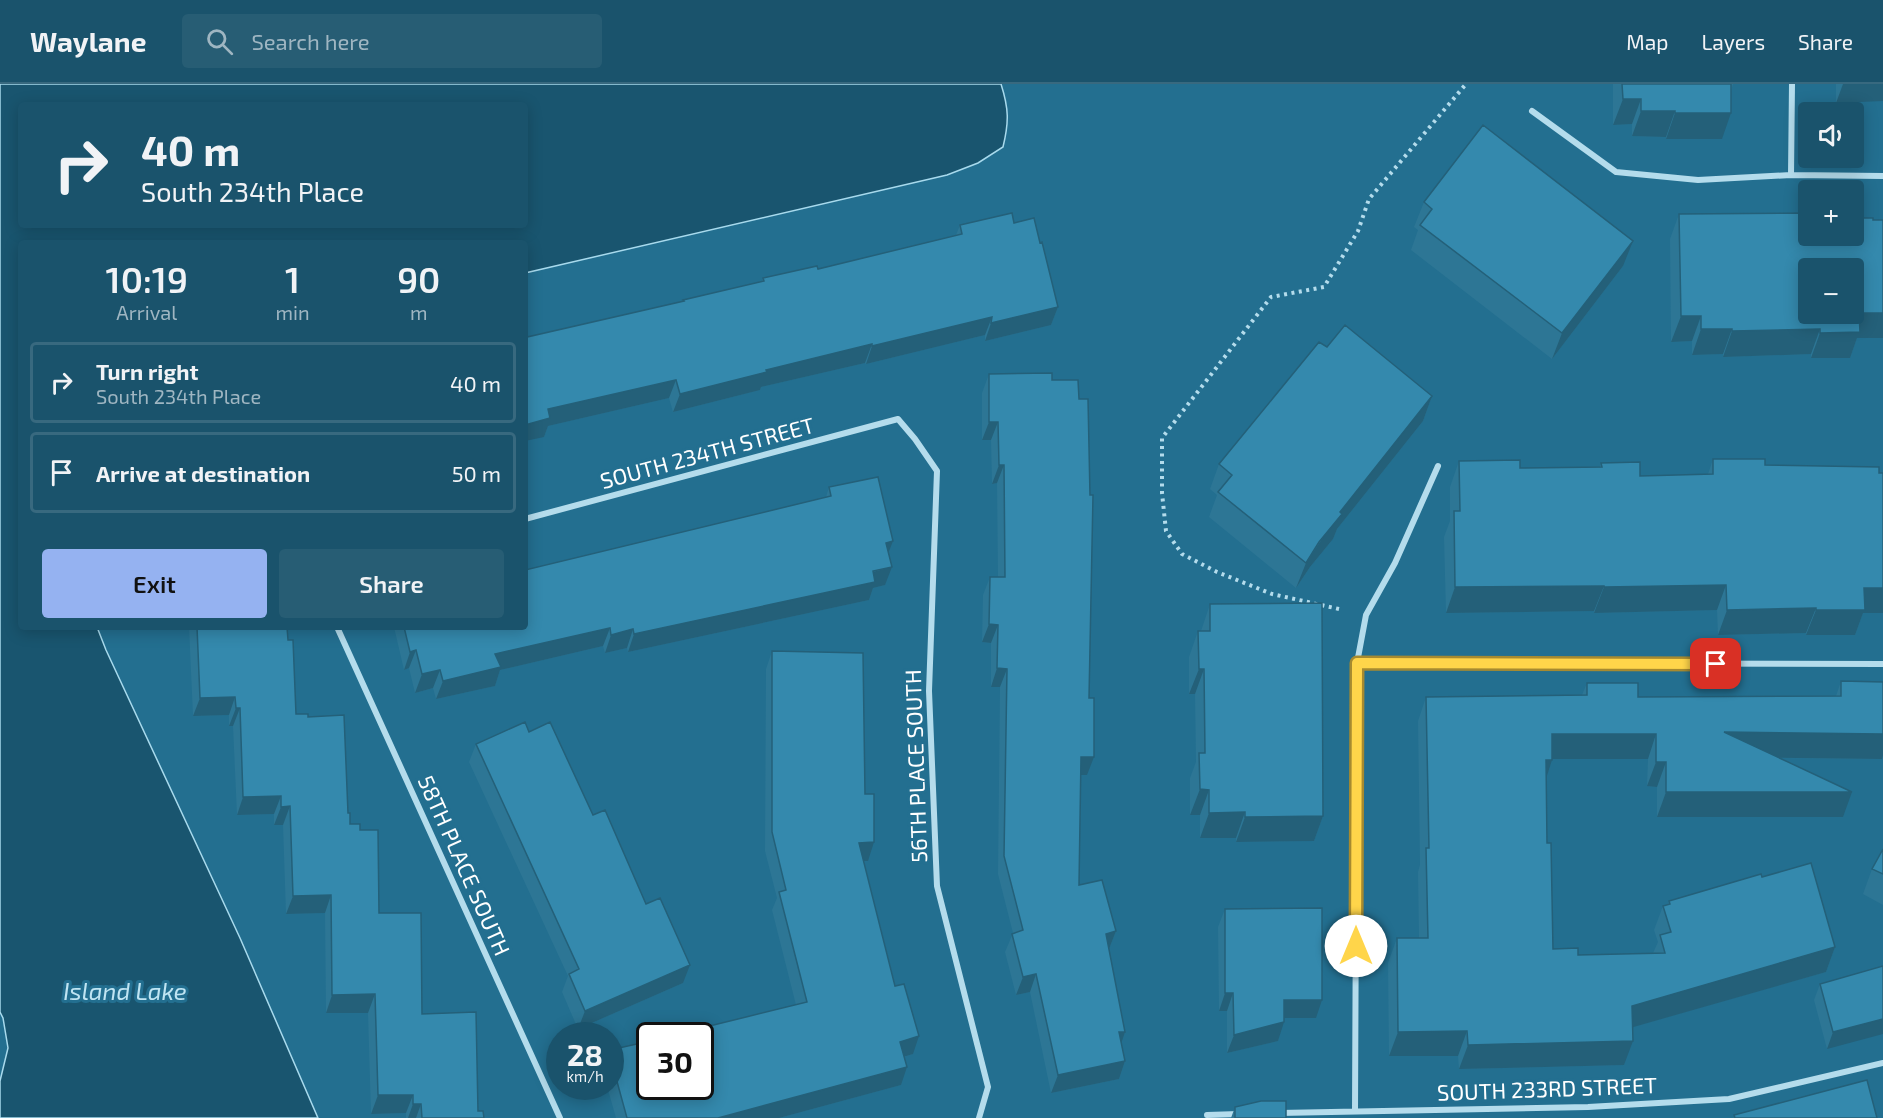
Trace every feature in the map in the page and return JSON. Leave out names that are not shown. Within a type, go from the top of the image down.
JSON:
[{"type":"street","points":[[1791,176],[1792,84]]},
{"type":"street","points":[[1532,111],[1616,172],[1698,180],[1791,176],[1883,176]]},
{"type":"street","name":"SOUTH 234TH STREET","points":[[528,518],[898,419]]},
{"type":"street","name":"56TH PLACE SOUTH","points":[[898,419],[937,471],[929,691],[937,886],[988,1087],[979,1118]]},
{"type":"street","points":[[1355,1111],[1357,663],[1366,615],[1395,563],[1438,466]]},
{"type":"street","name":"58TH PLACE SOUTH","points":[[338,630],[560,1118]]},
{"type":"street","points":[[1357,663],[1883,664]]},
{"type":"street","name":"SOUTH 233RD STREET","points":[[1276,1113],[1588,1107],[1729,1099],[1883,1063]]},
{"type":"street","points":[[1208,1115],[1242,1114]]},
{"type":"path","points":[[1366,615],[1272,594],[1217,572],[1182,554],[1166,531],[1162,493],[1162,438],[1271,297],[1324,287],[1358,231],[1369,199],[1466,84]]},
{"type":"water","name":"Island Lake","points":[[0,84],[1001,84],[1007,116],[1003,147],[978,163],[947,175],[528,272],[528,240],[18,240],[18,630],[98,630],[240,938],[318,1118],[0,1118],[0,1081],[8,1048],[0,1012]]},
{"type":"building","points":[[1622,84],[1731,84],[1731,113],[1641,111],[1641,99],[1623,99]]},
{"type":"building","points":[[1483,125],[1633,241],[1562,333],[1420,225],[1432,209],[1424,202]]},
{"type":"building","points":[[1012,213],[1014,223],[1034,218],[1058,307],[991,323],[992,317],[872,346],[872,344],[680,394],[676,380],[548,409],[550,418],[528,424],[528,337],[764,281],[763,278],[817,266],[818,269],[962,234],[960,225]]},
{"type":"building","points":[[1798,213],[1798,246],[1864,246],[1864,218],[1883,220],[1883,313],[1864,313],[1864,258],[1798,258],[1798,324],[1860,324],[1860,332],[1820,333],[1820,329],[1732,331],[1732,329],[1701,329],[1701,316],[1681,316],[1679,214]]},
{"type":"building","points":[[1345,325],[1432,396],[1340,512],[1342,514],[1319,542],[1306,563],[1218,492],[1232,475],[1219,464],[1319,342],[1327,347]]},
{"type":"building","points":[[1052,373],[1052,380],[1078,380],[1079,399],[1088,399],[1090,495],[1093,495],[1089,698],[1094,698],[1094,757],[1081,757],[1079,885],[1102,880],[1116,931],[1106,934],[1125,1032],[1119,1032],[1125,1061],[1058,1075],[1036,974],[1023,977],[1012,934],[1023,930],[1004,856],[1007,669],[997,668],[998,625],[989,624],[990,577],[1005,577],[1004,465],[999,465],[998,422],[989,422],[989,374]]},
{"type":"building","points":[[1713,459],[1765,459],[1765,465],[1879,467],[1879,473],[1883,473],[1883,588],[1864,588],[1865,610],[1816,610],[1816,608],[1727,610],[1726,585],[1455,587],[1454,511],[1460,511],[1459,461],[1520,460],[1520,468],[1602,467],[1601,463],[1640,462],[1640,476],[1713,474]]},
{"type":"building","points":[[878,477],[893,541],[886,543],[892,567],[873,571],[875,582],[634,634],[633,629],[611,635],[610,628],[495,654],[501,667],[443,681],[440,670],[422,674],[416,650],[410,652],[405,630],[528,630],[528,569],[831,496],[829,487]]},
{"type":"building","points":[[1322,603],[1323,816],[1245,817],[1245,812],[1209,813],[1209,790],[1200,789],[1199,753],[1205,753],[1204,669],[1199,669],[1198,631],[1210,631],[1210,604]]},
{"type":"building","points":[[197,630],[287,630],[288,640],[293,640],[296,714],[308,714],[308,717],[344,715],[350,824],[360,824],[360,830],[378,830],[379,913],[421,913],[422,1014],[476,1012],[478,1111],[483,1111],[484,1118],[422,1118],[421,1104],[413,1104],[413,1095],[378,1095],[375,994],[332,995],[331,895],[293,896],[290,806],[281,807],[281,796],[243,797],[240,708],[236,708],[235,697],[200,698]]},
{"type":"building","points":[[772,651],[863,653],[865,794],[874,794],[874,842],[859,843],[895,986],[904,984],[919,1036],[900,1042],[907,1067],[718,1118],[627,1118],[622,1100],[624,1100],[624,1047],[636,1044],[636,1100],[714,1100],[714,1025],[807,1002],[779,892],[786,890],[772,832]]},
{"type":"building","points":[[1841,681],[1883,682],[1883,734],[1724,732],[1852,792],[1666,792],[1666,762],[1656,762],[1656,734],[1552,734],[1552,760],[1546,760],[1547,843],[1551,843],[1553,949],[1578,948],[1578,955],[1665,953],[1660,935],[1671,932],[1663,906],[1670,904],[1669,901],[1761,874],[1762,877],[1811,863],[1835,947],[1632,1006],[1633,1041],[1468,1045],[1467,1031],[1398,1032],[1397,938],[1428,938],[1426,697],[1587,695],[1587,683],[1638,683],[1638,697],[1841,696]]},
{"type":"building","points":[[525,722],[529,732],[550,722],[593,815],[605,810],[646,904],[660,898],[690,965],[585,1011],[569,974],[579,969],[476,744]]},
{"type":"building","points":[[1883,849],[1883,874],[1872,869]]},
{"type":"building","points":[[1322,908],[1322,1000],[1284,1000],[1284,1022],[1234,1035],[1233,993],[1225,993],[1225,909]]},
{"type":"building","points":[[1883,966],[1883,1019],[1833,1032],[1820,984]]},
{"type":"building","points":[[1867,1080],[1877,1118],[1735,1118],[1734,1115]]},
{"type":"building","points":[[1261,1101],[1286,1101],[1286,1118],[1235,1118],[1235,1107]]},
{"type":"route","points":[[1356,946],[1357,663],[1716,664]]}]
